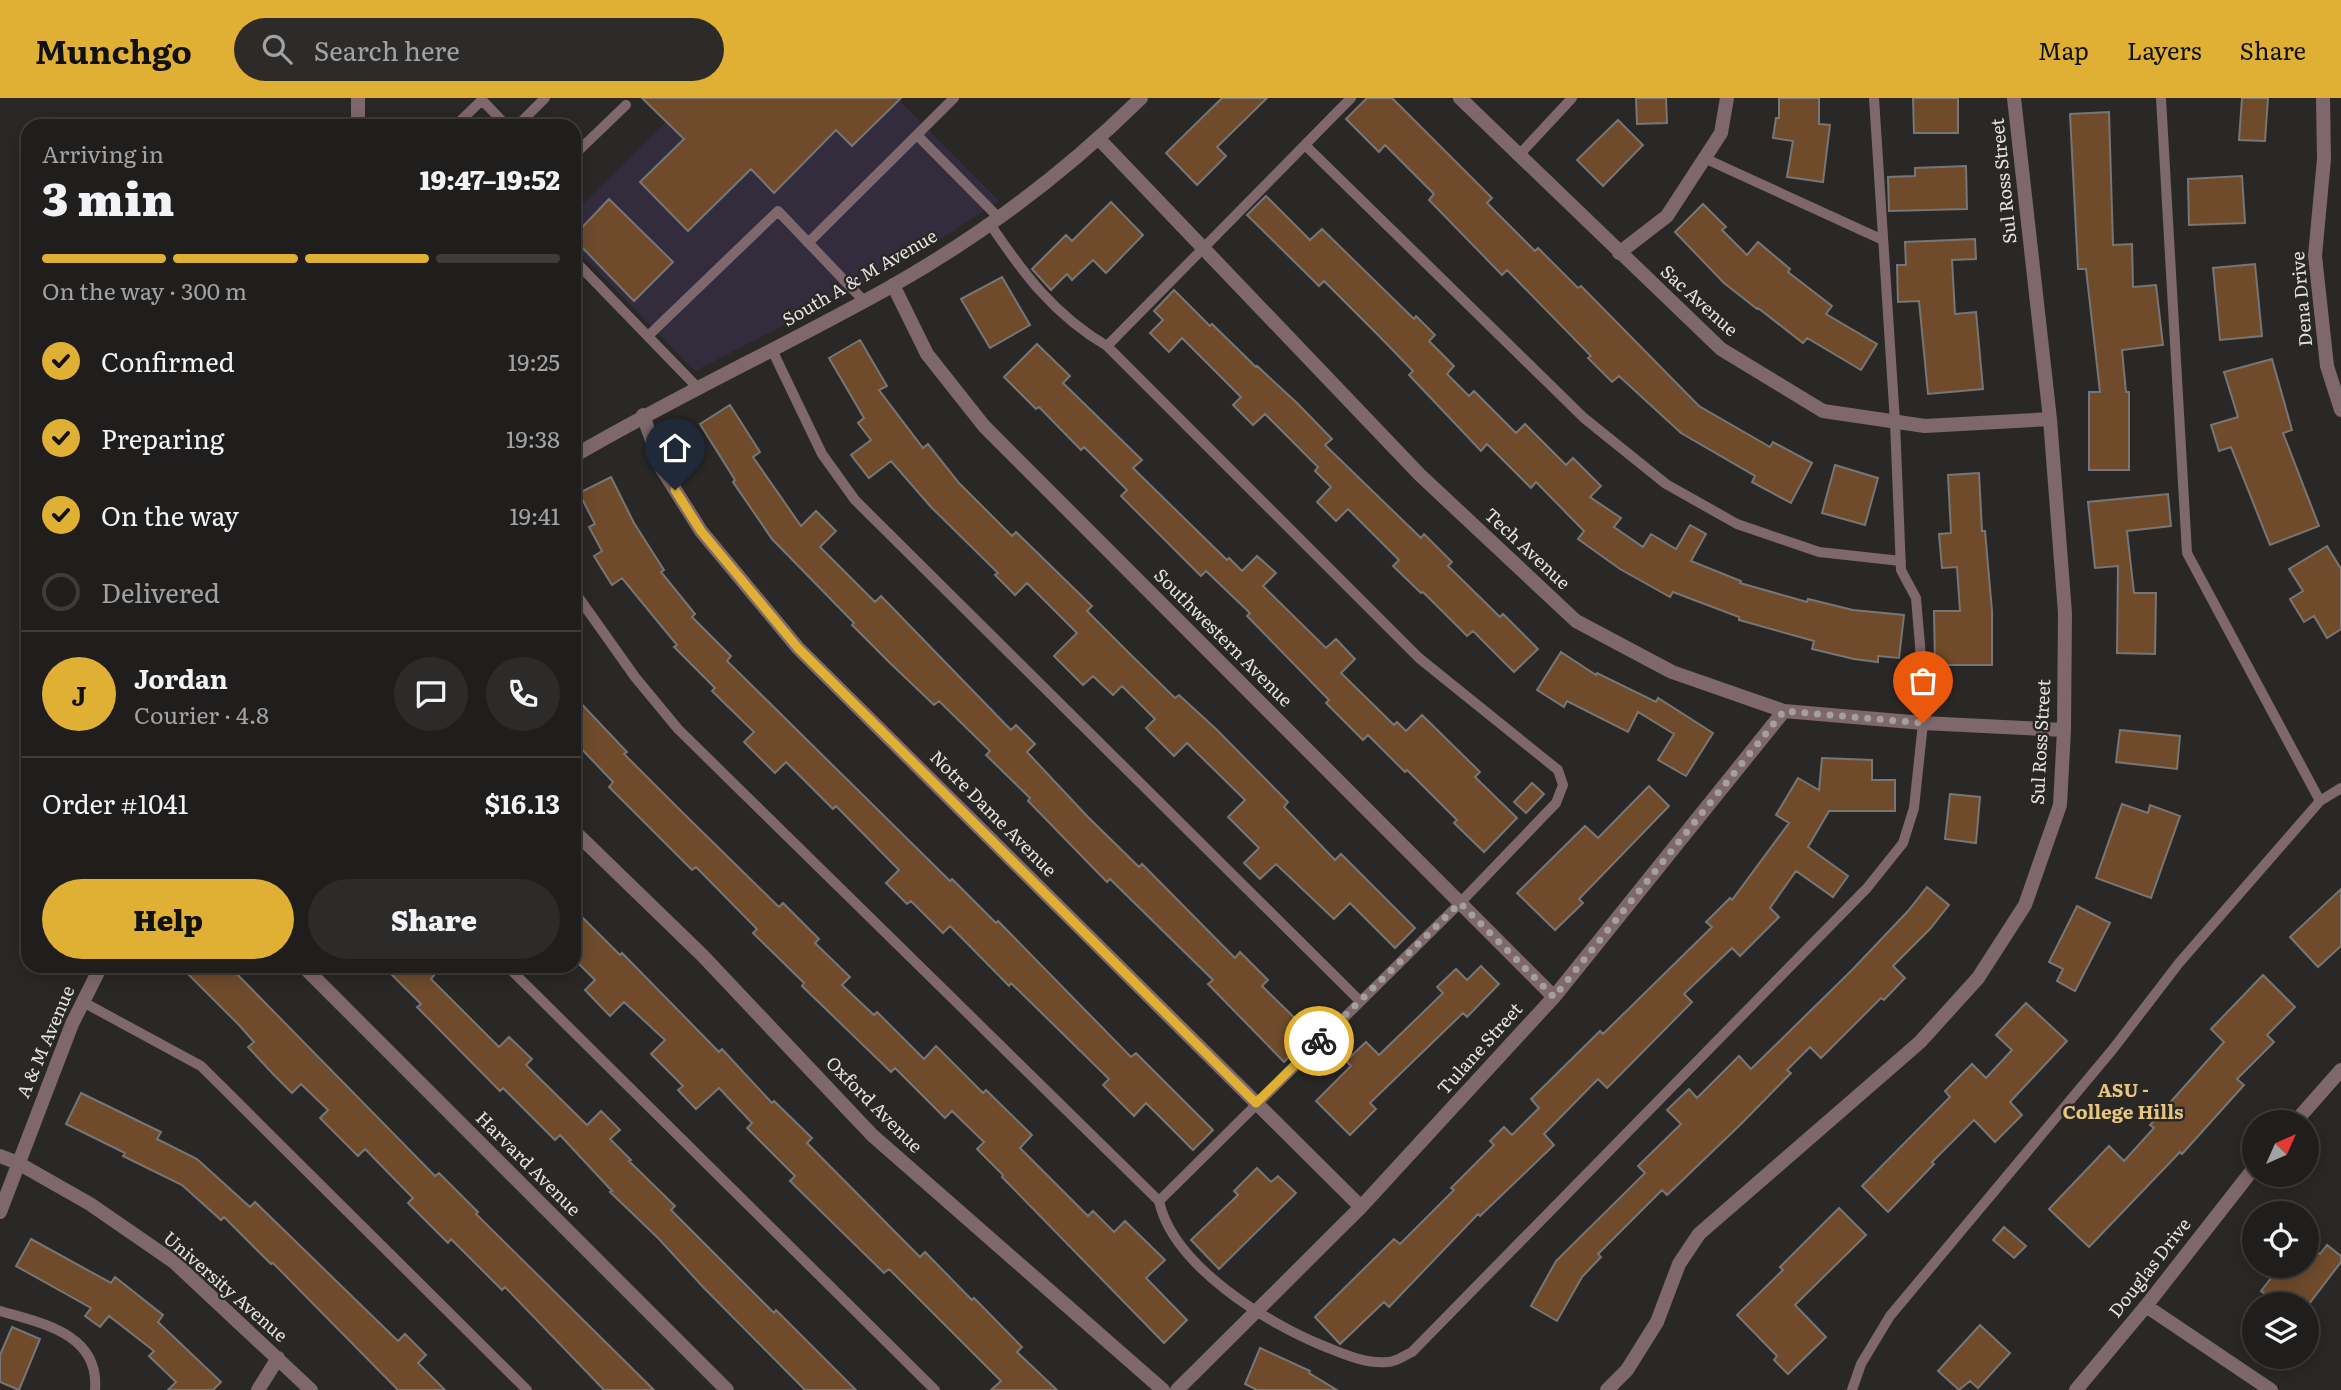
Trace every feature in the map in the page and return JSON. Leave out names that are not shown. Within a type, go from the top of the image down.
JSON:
[{"type":"street","points":[[358,98],[358,119]]},
{"type":"street","name":"South A & M Avenue","points":[[581,452],[643,415],[893,285],[994,221],[1100,139],[1141,98]]},
{"type":"street","name":"Sac Avenue","points":[[1460,98],[1721,349],[1823,411],[1925,426],[2050,419]]},
{"type":"street","points":[[1619,253],[1667,216],[1721,133],[1727,98]]},
{"type":"street","name":"Sul Ross Street","points":[[1607,1390],[1627,1370],[1657,1322],[1679,1264],[1699,1234],[1920,1042],[1978,978],[2025,905],[2060,805],[2065,613],[2050,419],[2014,98]]},
{"type":"street","name":"Dena Drive","points":[[2323,98],[2324,159],[2315,256],[2327,366],[2341,410]]},
{"type":"street","name":"Tech Avenue","points":[[1100,139],[1420,475],[1576,621],[1672,671],[1784,711],[1923,723],[2064,730]]},
{"type":"street","name":"Southwestern Avenue","points":[[893,285],[927,354],[984,426],[1554,997]]},
{"type":"street","name":"Notre Dame Avenue","points":[[643,415],[662,469],[701,531],[798,648],[1361,1207]]},
{"type":"street","name":"Tulane Street","points":[[1177,1390],[1361,1207],[1554,997],[1784,711]]},
{"type":"street","name":"Oxford Avenue","points":[[581,838],[704,956],[872,1135],[1163,1390]]},
{"type":"street","name":"A & M Avenue","points":[[0,1212],[72,1024],[98,973]]},
{"type":"street","name":"Harvard Avenue","points":[[310,973],[727,1390]]},
{"type":"street","points":[[2306,1110],[2341,1070]]},
{"type":"street","name":"University Avenue","points":[[0,1156],[18,1163],[90,1204],[174,1262],[311,1390]]},
{"type":"street","name":"Douglas Drive","points":[[2076,1390],[2242,1183]]},
{"type":"street","points":[[2146,1306],[2271,1390]]},
{"type":"street","points":[[258,1390],[278,1358]]},
{"type":"lane","points":[[524,119],[545,98]]},
{"type":"lane","points":[[808,243],[954,98]]},
{"type":"lane","points":[[1107,346],[1351,98]]},
{"type":"lane","points":[[1519,155],[1572,98]]},
{"type":"lane","points":[[581,601],[635,677],[678,729],[1159,1201],[1162,1216],[1180,1245],[1223,1287],[1255,1312],[1303,1338],[1359,1360],[1390,1363],[1412,1352],[1867,888],[1903,843],[1914,808],[1923,723],[1920,645],[1916,598],[1901,570],[1895,422],[1874,98]]},
{"type":"lane","points":[[2161,98],[2187,553],[2320,801]]},
{"type":"lane","points":[[462,119],[481,99],[500,119]]},
{"type":"lane","points":[[581,148],[626,104]]},
{"type":"lane","points":[[917,135],[994,221],[1023,273],[1053,305],[1081,331],[1107,346],[1419,658],[1558,770],[1563,786],[1556,803],[1460,903],[1159,1201]]},
{"type":"lane","points":[[1305,145],[1584,418],[1666,484],[1737,523],[1819,552],[1901,561]]},
{"type":"lane","points":[[1704,158],[1883,240]]},
{"type":"lane","points":[[648,336],[778,211],[864,301]]},
{"type":"lane","points":[[581,267],[697,387]]},
{"type":"lane","points":[[772,350],[822,454],[855,500],[1360,1001]]},
{"type":"lane","points":[[1852,1390],[1861,1364],[1890,1316],[2113,1049],[2179,963],[2320,801],[2341,788]]},
{"type":"lane","points":[[514,973],[935,1390]]},
{"type":"lane","points":[[83,1002],[201,1066],[527,1390]]},
{"type":"lane","points":[[0,1311],[43,1323],[69,1335],[88,1354],[96,1375],[95,1390]]},
{"type":"shaded area","points":[[690,98],[897,98],[999,201],[923,251],[695,371],[581,254],[581,206]]},
{"type":"building","points":[[642,98],[901,98],[852,146],[836,130],[774,193],[751,169],[688,231],[640,182],[684,139]]},
{"type":"building","points":[[1222,98],[1267,98],[1217,147],[1226,156],[1197,185],[1166,153]]},
{"type":"building","points":[[1367,98],[1392,98],[1492,198],[1487,203],[1535,251],[1538,248],[1578,288],[1581,286],[1699,406],[1770,447],[1773,442],[1812,463],[1791,503],[1752,482],[1755,476],[1681,433],[1619,376],[1612,382],[1588,358],[1591,356],[1507,270],[1502,275],[1429,200],[1434,194],[1385,145],[1379,152],[1346,119]]},
{"type":"building","points":[[1636,98],[1666,98],[1667,123],[1637,124]]},
{"type":"building","points":[[1779,98],[1819,98],[1819,124],[1830,125],[1823,182],[1787,177],[1793,141],[1773,138],[1776,118],[1779,118]]},
{"type":"building","points":[[1913,98],[1958,98],[1958,133],[1914,133]]},
{"type":"building","points":[[2242,98],[2268,98],[2265,141],[2239,140]]},
{"type":"building","points":[[2109,112],[2113,245],[2132,244],[2133,287],[2156,285],[2163,345],[2122,350],[2126,392],[2129,392],[2129,470],[2089,470],[2089,392],[2100,392],[2086,269],[2078,269],[2070,114]]},
{"type":"building","points":[[1618,120],[1643,145],[1603,186],[1577,160]]},
{"type":"building","points":[[1966,166],[1967,209],[1889,211],[1888,177],[1915,176],[1915,168]]},
{"type":"building","points":[[2242,176],[2245,223],[2189,225],[2188,179]]},
{"type":"building","points":[[1266,196],[1310,240],[1322,229],[1414,319],[1416,316],[1435,335],[1429,341],[1454,366],[1447,374],[1469,396],[1474,391],[1516,433],[1525,424],[1566,465],[1573,458],[1601,486],[1590,497],[1621,518],[1614,527],[1643,547],[1651,534],[1676,549],[1690,525],[1706,534],[1691,561],[1741,581],[1740,583],[1807,602],[1808,599],[1853,610],[1904,615],[1899,658],[1878,656],[1878,662],[1812,649],[1814,641],[1739,620],[1739,617],[1673,592],[1670,597],[1620,569],[1578,539],[1584,531],[1536,482],[1531,488],[1487,444],[1481,451],[1409,375],[1413,371],[1379,336],[1324,281],[1319,286],[1247,215]]},
{"type":"building","points":[[609,199],[673,262],[634,301],[581,246],[581,229]]},
{"type":"building","points":[[1111,202],[1143,235],[1106,273],[1093,260],[1072,280],[1067,274],[1051,290],[1032,269],[1066,235],[1072,241]]},
{"type":"building","points":[[1703,204],[1726,227],[1722,230],[1747,255],[1758,242],[1790,269],[1788,272],[1832,306],[1826,314],[1877,344],[1861,370],[1807,338],[1803,343],[1757,309],[1724,283],[1675,232]]},
{"type":"building","points":[[1975,239],[1976,259],[1952,260],[1955,314],[1976,312],[1983,389],[1928,394],[1919,301],[1898,302],[1897,265],[1906,265],[1905,242]]},
{"type":"building","points":[[2255,264],[2262,336],[2220,340],[2213,268]]},
{"type":"building","points":[[1002,277],[1030,325],[990,348],[961,299]]},
{"type":"building","points":[[1174,290],[1210,326],[1212,324],[1297,403],[1332,439],[1325,445],[1421,538],[1424,534],[1452,562],[1448,566],[1500,617],[1503,614],[1538,649],[1514,672],[1473,631],[1467,636],[1393,566],[1399,560],[1348,509],[1336,521],[1317,502],[1331,487],[1315,471],[1318,467],[1265,414],[1253,425],[1233,405],[1241,397],[1182,338],[1169,352],[1150,333],[1163,320],[1154,311]]},
{"type":"building","points":[[860,340],[887,386],[879,390],[923,448],[928,444],[959,483],[1012,536],[1016,532],[1092,606],[1087,611],[1130,654],[1175,698],[1179,695],[1216,729],[1288,802],[1284,807],[1335,860],[1341,854],[1415,928],[1395,948],[1350,903],[1334,919],[1276,864],[1260,879],[1244,863],[1259,848],[1228,817],[1245,800],[1187,743],[1174,756],[1146,728],[1155,719],[1122,686],[1113,695],[1093,676],[1083,685],[1054,656],[1077,633],[1027,583],[1015,595],[995,575],[998,573],[931,507],[891,461],[869,478],[851,455],[871,440],[858,423],[864,418],[829,358]]},
{"type":"building","points":[[1037,344],[1070,376],[1063,383],[1142,460],[1133,468],[1227,560],[1229,558],[1242,571],[1257,556],[1276,573],[1263,586],[1326,648],[1336,639],[1355,659],[1341,673],[1394,725],[1397,722],[1406,731],[1422,715],[1480,772],[1475,777],[1517,818],[1484,852],[1454,823],[1457,820],[1407,770],[1405,772],[1368,735],[1363,740],[1326,703],[1329,700],[1247,616],[1250,613],[1206,571],[1201,576],[1121,496],[1127,490],[1084,447],[1081,450],[1039,407],[1036,409],[1004,377]]},
{"type":"building","points":[[2272,359],[2292,430],[2283,433],[2319,526],[2270,545],[2231,447],[2219,451],[2211,425],[2238,417],[2224,372]]},
{"type":"building","points":[[730,405],[760,452],[753,457],[801,526],[816,511],[836,531],[820,547],[875,602],[881,596],[1011,730],[1016,725],[1035,744],[1027,752],[1139,867],[1142,864],[1235,958],[1240,952],[1268,980],[1262,986],[1311,1034],[1284,1062],[1208,984],[1213,980],[1110,879],[1107,882],[1028,801],[1030,798],[986,755],[990,751],[939,701],[934,705],[890,663],[772,539],[733,482],[735,480],[700,424]]},
{"type":"building","points":[[1835,465],[1878,478],[1865,525],[1822,513]]},
{"type":"building","points":[[1979,473],[1982,531],[1985,531],[1992,611],[1992,665],[1935,665],[1934,611],[1960,611],[1957,567],[1942,568],[1939,534],[1951,533],[1948,475]]},
{"type":"building","points":[[611,477],[634,523],[664,570],[661,572],[695,614],[692,617],[731,656],[727,661],[950,881],[952,879],[996,923],[998,921],[1131,1057],[1136,1053],[1213,1130],[1193,1150],[1146,1103],[1134,1116],[1103,1085],[1109,1079],[1011,983],[1009,986],[950,926],[943,933],[911,901],[907,904],[886,883],[899,870],[836,806],[833,809],[786,762],[775,773],[744,742],[754,732],[712,691],[715,688],[674,647],[677,645],[622,578],[612,585],[594,556],[602,551],[589,527],[595,524],[581,492]]},
{"type":"building","points":[[2168,494],[2171,526],[2127,531],[2134,593],[2156,593],[2155,654],[2117,653],[2118,566],[2095,568],[2088,502]]},
{"type":"building","points":[[2327,546],[2341,569],[2341,629],[2327,638],[2314,616],[2304,622],[2290,599],[2303,591],[2289,569]]},
{"type":"building","points":[[1561,652],[1596,675],[1597,673],[1656,702],[1658,698],[1713,733],[1686,776],[1658,760],[1674,734],[1638,712],[1628,732],[1567,701],[1564,707],[1537,690]]},
{"type":"building","points":[[581,703],[627,752],[624,754],[680,810],[779,907],[783,903],[819,939],[815,943],[850,977],[842,985],[874,1015],[877,1012],[924,1059],[936,1046],[983,1093],[986,1090],[1032,1135],[1020,1148],[1088,1216],[1093,1211],[1114,1232],[1125,1221],[1165,1260],[1146,1278],[1187,1320],[1164,1343],[1002,1177],[977,1149],[984,1142],[952,1111],[945,1118],[895,1068],[891,1072],[802,986],[804,983],[753,933],[757,929],[696,867],[692,870],[609,787],[613,782],[581,748]]},
{"type":"building","points":[[2120,730],[2180,736],[2177,769],[2116,762]]},
{"type":"building","points":[[1822,758],[1872,760],[1872,780],[1895,780],[1895,811],[1829,811],[1808,847],[1848,876],[1833,897],[1796,871],[1770,908],[1779,917],[1740,956],[1732,948],[1684,994],[1692,1002],[1607,1088],[1598,1079],[1544,1134],[1554,1145],[1480,1216],[1478,1214],[1389,1307],[1384,1302],[1340,1344],[1315,1317],[1394,1239],[1400,1244],[1454,1190],[1451,1188],[1494,1145],[1490,1141],[1504,1127],[1512,1135],[1539,1108],[1531,1099],[1600,1031],[1603,1034],[1712,927],[1706,922],[1730,898],[1732,900],[1789,823],[1776,815],[1798,778],[1819,790]]},
{"type":"building","points":[[1532,783],[1544,794],[1526,813],[1514,802]]},
{"type":"building","points":[[1649,786],[1669,806],[1579,899],[1583,903],[1555,930],[1517,893],[1585,826],[1598,838]]},
{"type":"building","points":[[1950,794],[1980,797],[1976,843],[1945,839]]},
{"type":"building","points":[[2122,804],[2148,813],[2150,805],[2180,816],[2151,898],[2096,878]]},
{"type":"building","points":[[1927,887],[1949,905],[1930,929],[1893,966],[1905,978],[1821,1058],[1810,1047],[1787,1070],[1791,1073],[1741,1124],[1667,1195],[1662,1190],[1598,1254],[1601,1257],[1582,1277],[1557,1321],[1531,1306],[1556,1261],[1645,1173],[1638,1166],[1681,1124],[1667,1110],[1689,1089],[1697,1098],[1739,1056],[1751,1069],[1852,970]]},
{"type":"building","points":[[2341,889],[2341,946],[2318,967],[2290,937]]},
{"type":"building","points":[[2077,906],[2110,923],[2075,991],[2057,981],[2063,969],[2049,962]]},
{"type":"building","points":[[581,916],[620,955],[622,953],[719,1052],[722,1049],[772,1103],[774,1101],[812,1138],[807,1143],[920,1257],[925,1252],[972,1300],[974,1298],[1022,1347],[1017,1352],[1057,1390],[991,1390],[1001,1381],[889,1269],[884,1273],[790,1181],[795,1176],[747,1128],[752,1123],[719,1088],[696,1109],[678,1090],[683,1086],[651,1054],[665,1040],[624,1002],[610,1016],[585,990],[595,980],[581,966]]},
{"type":"building","points":[[1481,966],[1499,984],[1467,1017],[1463,1013],[1370,1103],[1376,1109],[1350,1135],[1316,1101],[1351,1066],[1346,1061],[1366,1042],[1379,1055],[1443,993],[1437,987],[1456,969],[1467,980]]},
{"type":"building","points":[[187,973],[236,973],[435,1176],[439,1173],[478,1212],[476,1214],[654,1390],[604,1390],[505,1287],[502,1290],[451,1239],[448,1243],[408,1203],[413,1198],[365,1149],[358,1156],[320,1118],[328,1110],[301,1084],[292,1093],[274,1075],[248,1047],[254,1042]]},
{"type":"building","points":[[390,973],[434,973],[431,979],[499,1047],[509,1037],[532,1059],[526,1065],[587,1125],[601,1111],[620,1130],[610,1139],[675,1206],[671,1210],[856,1390],[805,1390],[610,1192],[612,1191],[560,1135],[555,1140],[503,1088],[500,1091],[417,1007],[421,1004]]},
{"type":"building","points":[[2263,975],[2295,1007],[2267,1035],[2274,1042],[2237,1079],[2244,1085],[2182,1154],[2180,1152],[2089,1247],[2049,1209],[2109,1146],[2124,1161],[2154,1128],[2150,1125],[2224,1042],[2211,1029]]},
{"type":"building","points":[[2026,1003],[2067,1041],[2010,1102],[2022,1115],[1995,1142],[1974,1120],[1888,1212],[1862,1186],[1950,1097],[1945,1091],[1972,1064],[1986,1078],[2012,1050],[1996,1035]]},
{"type":"building","points":[[81,1093],[161,1132],[157,1139],[197,1159],[250,1207],[255,1202],[398,1341],[405,1334],[426,1355],[418,1363],[445,1390],[398,1390],[224,1217],[221,1220],[182,1185],[66,1124]]},
{"type":"building","points":[[1257,1168],[1271,1182],[1278,1176],[1296,1193],[1219,1269],[1191,1240],[1238,1195],[1234,1191]]},
{"type":"building","points":[[1839,1208],[1866,1235],[1795,1305],[1826,1337],[1788,1374],[1774,1360],[1777,1356],[1737,1315],[1783,1270],[1780,1267]]},
{"type":"building","points":[[2004,1227],[2026,1246],[2014,1258],[1993,1240]]},
{"type":"building","points":[[31,1239],[111,1283],[115,1277],[163,1315],[158,1322],[221,1382],[213,1390],[168,1390],[176,1382],[149,1356],[154,1351],[109,1316],[100,1327],[85,1316],[91,1308],[16,1266]]},
{"type":"building","points":[[2327,1245],[2341,1256],[2341,1262],[2318,1292],[2261,1291],[2271,1278],[2319,1278],[2319,1253]]},
{"type":"building","points":[[1980,1325],[2010,1353],[1978,1388],[1970,1381],[1959,1390],[1938,1371]]},
{"type":"building","points":[[12,1327],[40,1339],[19,1390],[0,1382],[0,1355]]},
{"type":"building","points":[[1260,1348],[1310,1371],[1309,1373],[1337,1390],[1257,1390],[1245,1384]]},
{"type":"way so far","points":[[1319,1041],[1460,903],[1554,997],[1784,711],[1923,723]]},
{"type":"district","name":"ASU - College Hills","points":[[2123,1101]]},
{"type":"route","points":[[675,490],[701,531],[798,648],[1256,1103],[1319,1041]]}]
